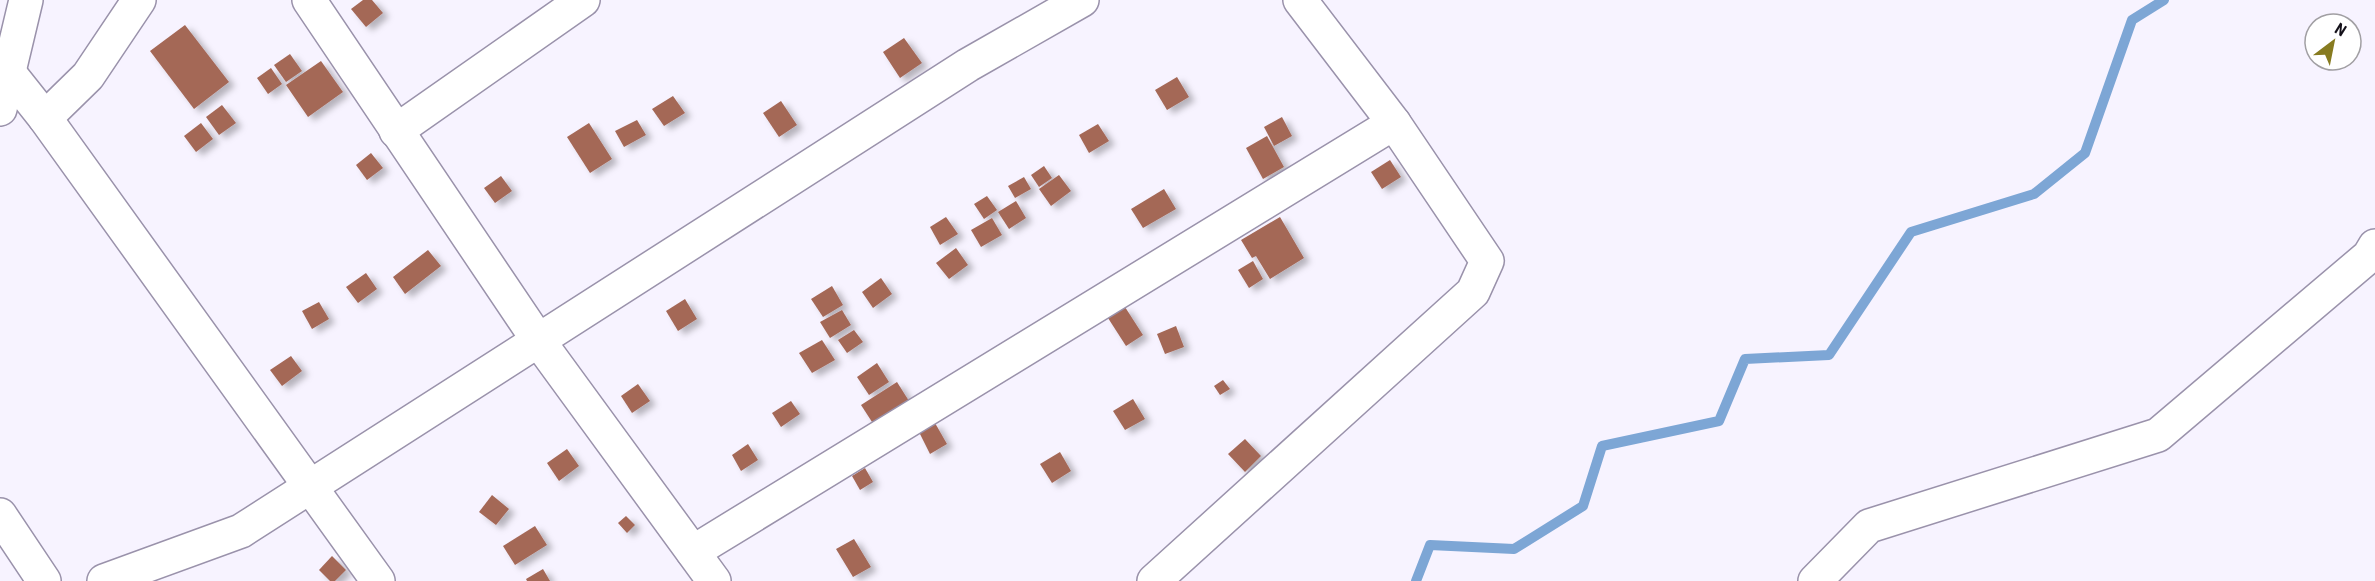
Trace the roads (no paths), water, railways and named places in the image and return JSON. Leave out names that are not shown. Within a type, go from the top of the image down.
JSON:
[{"type":"street","points":[[0,109],[10,75],[26,0]]},
{"type":"street","points":[[45,118],[88,76],[139,0]]},
{"type":"street","points":[[309,0],[538,340],[714,581]]},
{"type":"street","points":[[396,130],[583,0]]},
{"type":"street","points":[[104,581],[242,531],[968,65],[1082,0]]},
{"type":"street","points":[[1154,581],[1473,292],[1487,261],[1394,123],[1300,0]]},
{"type":"street","points":[[10,75],[45,118],[378,581]]},
{"type":"street","points":[[693,552],[1394,123]]},
{"type":"street","points":[[1815,581],[1869,526],[2158,435],[2369,256],[2375,246]]},
{"type":"street","points":[[0,515],[44,581]]},
{"type":"waterway","points":[[1416,581],[1430,545],[1514,549],[1583,506],[1602,446],[1719,421],[1745,359],[1829,355],[1911,232],[2034,194],[2085,153],[2132,20],[2164,0]]}]
